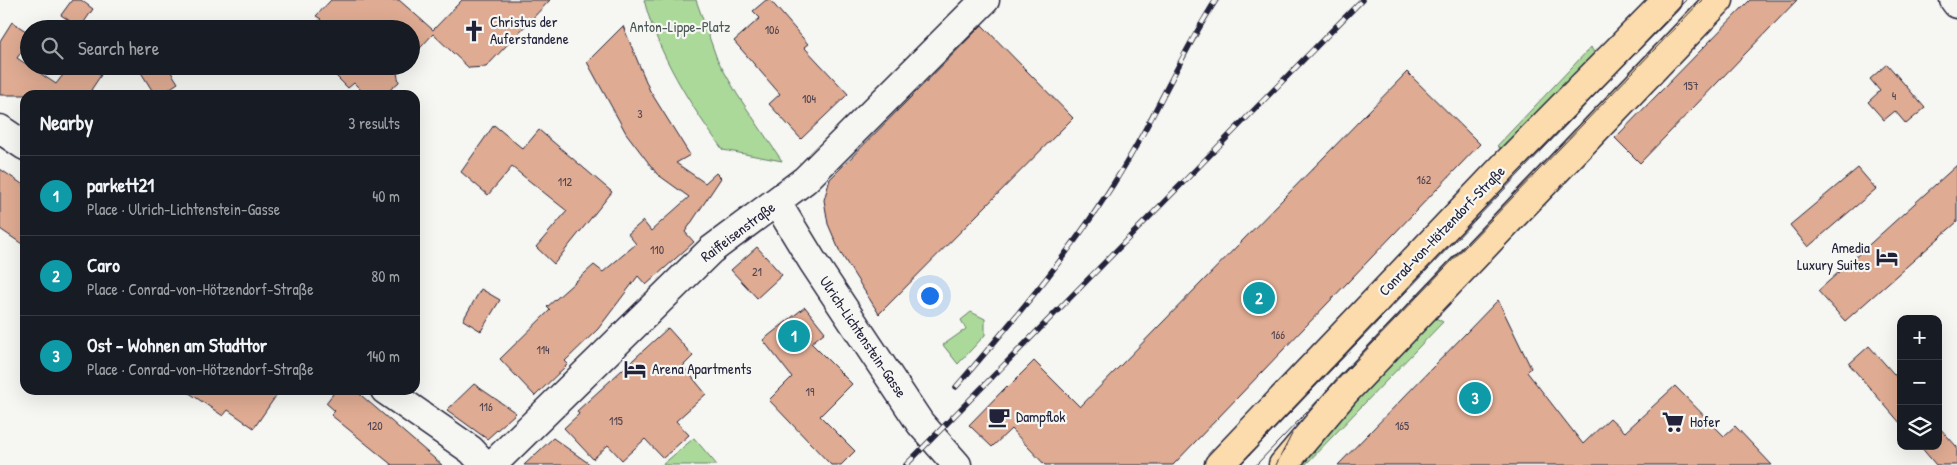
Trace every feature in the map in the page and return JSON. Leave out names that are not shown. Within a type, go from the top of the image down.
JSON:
[{"type":"main road","name":"Conrad-von-Hötzendorf-Straße","points":[[1218,465],[1499,171],[1667,0]]},
{"type":"main road","points":[[1283,465],[1346,391],[1719,0]]},
{"type":"street","name":"Raiffeisenstraße","points":[[492,465],[711,250],[739,228],[777,203],[805,180],[985,0]]},
{"type":"street","points":[[1954,0],[1957,4]]},
{"type":"street","points":[[0,129],[20,143]]},
{"type":"street","name":"Ulrich-Lichtenstein-Gasse","points":[[777,203],[813,262],[920,423],[956,465]]},
{"type":"street","points":[[391,395],[471,450],[485,465]]},
{"type":"green space","name":"Anton-Lippe-Platz","points":[[644,0],[696,0],[717,59],[737,94],[782,161],[723,150],[676,78],[658,40]]},
{"type":"green space","points":[[1591,47],[1596,57],[1502,149],[1497,146]]},
{"type":"green space","points":[[971,312],[985,319],[985,335],[958,364],[943,345],[966,329],[961,320]]},
{"type":"green space","points":[[1434,317],[1443,322],[1305,465],[1291,465]]},
{"type":"green space","points":[[694,438],[717,465],[662,465]]},
{"type":"building","points":[[72,0],[81,0],[93,9],[85,20],[68,20],[61,15]]},
{"type":"building","name":"Christus der Auferstandene","points":[[331,0],[399,0],[433,30],[462,0],[550,0],[486,67],[469,68],[433,34],[420,48],[420,20],[320,20],[316,16]]},
{"type":"building","points":[[766,0],[770,0],[808,44],[804,47],[848,94],[801,139],[769,104],[780,94],[734,41],[760,18],[753,11]]},
{"type":"building","points":[[1750,0],[1797,0],[1640,163],[1615,138]]},
{"type":"building","points":[[12,22],[20,27],[20,54],[17,58],[20,60],[20,75],[42,75],[56,84],[63,75],[101,75],[91,90],[20,90],[20,95],[0,95],[0,41]]},
{"type":"building","points":[[982,25],[1073,118],[879,314],[840,252],[828,224],[824,200],[830,179]]},
{"type":"building","points":[[623,26],[650,91],[690,155],[676,163],[705,183],[716,173],[721,178],[685,232],[694,242],[646,285],[638,276],[598,329],[565,361],[568,364],[535,396],[500,359],[550,310],[547,307],[594,265],[603,272],[636,244],[628,234],[643,221],[651,231],[689,197],[657,174],[626,133],[587,62]]},
{"type":"building","points":[[1887,64],[1925,108],[1906,124],[1895,111],[1884,120],[1868,102],[1880,91],[1870,79]]},
{"type":"building","points":[[1407,72],[1480,144],[1173,465],[1045,465],[1011,429],[992,447],[969,425],[1034,361],[1080,407]]},
{"type":"building","points":[[143,75],[173,75],[178,83],[168,90],[152,90]]},
{"type":"building","points":[[335,75],[397,75],[399,82],[390,90],[361,90],[354,83],[348,88]]},
{"type":"building","points":[[494,125],[523,149],[539,130],[612,192],[554,264],[536,247],[567,211],[512,167],[488,195],[461,172]]},
{"type":"building","name":"Amedia Luxury Suites","points":[[1957,165],[1957,222],[1845,321],[1818,291]]},
{"type":"building","points":[[1858,168],[1876,189],[1808,247],[1790,225]]},
{"type":"building","points":[[0,169],[20,183],[20,243],[0,229]]},
{"type":"building","points":[[757,247],[782,275],[757,298],[731,270]]},
{"type":"building","points":[[481,289],[500,300],[481,331],[463,320]]},
{"type":"building","points":[[1498,300],[1531,368],[1527,372],[1583,444],[1610,418],[1625,432],[1675,386],[1724,436],[1735,426],[1772,465],[1338,465]]},
{"type":"building","points":[[805,307],[825,332],[811,343],[852,384],[820,416],[855,451],[841,465],[831,465],[769,400],[792,377],[763,340]]},
{"type":"building","points":[[668,328],[693,356],[683,366],[706,394],[676,421],[689,435],[663,458],[645,439],[622,460],[608,445],[593,459],[564,428],[579,414],[577,411]]},
{"type":"building","points":[[1869,346],[1897,378],[1897,419],[1849,364]]},
{"type":"building","points":[[474,384],[516,413],[487,439],[447,410]]},
{"type":"building","points":[[192,395],[277,395],[254,428],[228,410],[223,416]]},
{"type":"building","points":[[332,395],[361,395],[442,465],[392,465],[331,415],[335,411],[326,403]]},
{"type":"building","points":[[1942,430],[1957,447],[1957,465],[1936,465],[1923,450],[1942,450]]},
{"type":"building","points":[[553,438],[591,465],[524,465]]},
{"type":"tram line","points":[[1240,465],[1686,0]]},
{"type":"tram line","points":[[1256,465],[1702,0]]},
{"type":"tram line","points":[[1276,465],[1292,434]]},
{"type":"railway","points":[[956,387],[1025,305],[1090,220],[1128,160],[1216,0]]},
{"type":"railway","points":[[906,465],[1362,0]]},
{"type":"place","name":"Christus der Auferstandene","points":[[474,31]]},
{"type":"place","name":"Amedia Luxury Suites","points":[[1887,257]]},
{"type":"place","name":"Caro","points":[[1259,298]]},
{"type":"place","name":"parkett21","points":[[794,336]]},
{"type":"place","name":"Arena Apartments","points":[[635,369]]},
{"type":"place","name":"Ost - Wohnen am Stadttor","points":[[1475,398]]},
{"type":"place","name":"Dampflok","points":[[999,417]]},
{"type":"place","name":"Hofer","points":[[1673,422]]}]
